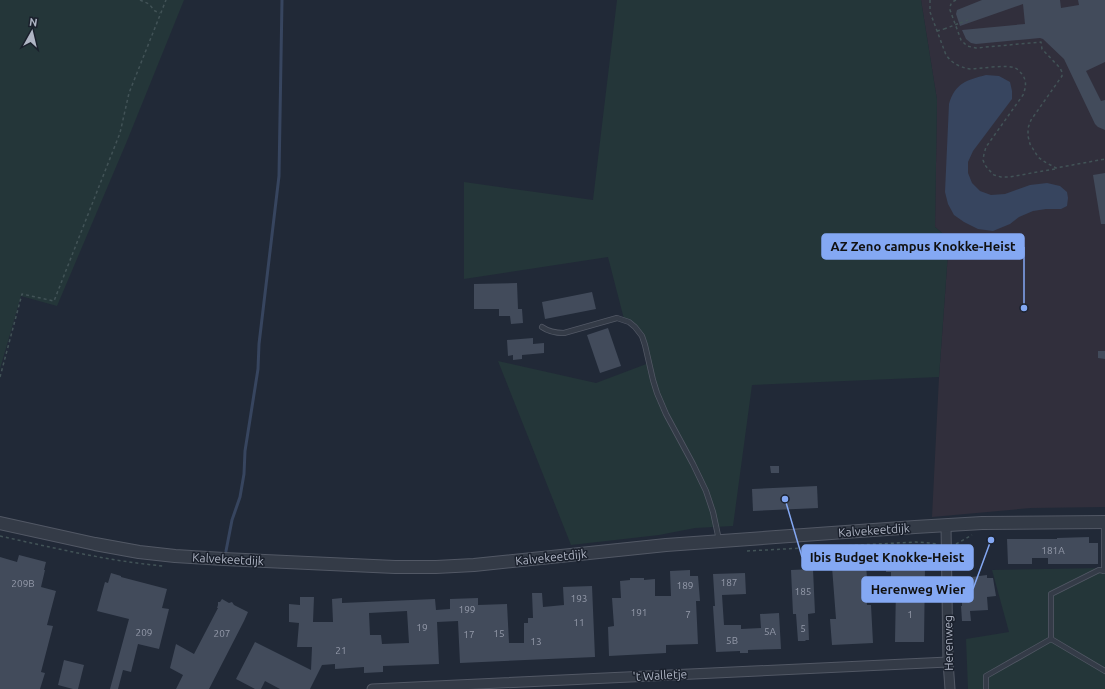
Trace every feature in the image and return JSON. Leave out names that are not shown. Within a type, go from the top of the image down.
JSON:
[{"type":"street","name":"Kalvekeetdijk","points":[[0,523],[139,552],[217,559],[373,567],[436,567],[474,565],[658,546],[946,525],[982,523],[1104,522]]},
{"type":"street","name":"Herenweg","points":[[946,525],[948,662],[950,689]]},
{"type":"street","name":"'t Walletje","points":[[372,689],[948,662]]},
{"type":"lane","points":[[542,327],[548,331],[564,334],[617,318],[629,322],[635,327],[642,336],[645,345],[656,393],[706,491],[713,512],[719,541]]},
{"type":"lane","points":[[1051,639],[1051,594],[1099,570],[1105,571],[1104,522]]},
{"type":"lane","points":[[1051,639],[1105,671]]},
{"type":"lane","points":[[986,689],[986,676],[1051,639]]},
{"type":"path","points":[[140,0],[149,4],[155,11],[160,13]]},
{"type":"path","points":[[0,377],[22,294],[54,301],[120,133],[129,93],[166,0]]},
{"type":"path","points":[[930,0],[930,12],[946,55],[950,60],[955,64],[970,70],[1008,66],[1020,71],[1024,77],[1026,88],[1023,95],[986,147],[983,160],[994,175],[1009,178],[1105,159]]},
{"type":"path","points":[[956,0],[950,6],[950,10],[961,40],[967,46],[976,48],[1041,42],[1042,49],[1060,68],[1062,76],[1035,113],[1028,128],[1028,136],[1033,150],[1038,157],[1056,168]]},
{"type":"path","points":[[938,31],[968,20]]},
{"type":"shaded area","points":[[0,0],[184,0],[127,141],[57,306],[21,296],[0,369]]},
{"type":"shaded area","points":[[617,0],[921,0],[937,100],[935,227],[949,239],[939,377],[752,385],[733,526],[695,528],[659,535],[571,545],[498,361],[596,383],[649,363],[645,345],[635,327],[624,319],[608,257],[464,279],[464,182],[593,200]]},
{"type":"shaded area","points":[[921,0],[1105,0],[1105,507],[1031,508],[932,517],[939,377],[949,239],[935,227],[937,100]]},
{"type":"shaded area","points":[[1105,568],[1105,689],[968,689],[966,639],[1009,632],[992,570]]},
{"type":"water","points":[[986,75],[999,76],[1010,82],[1012,99],[973,151],[968,162],[968,173],[972,183],[980,191],[991,195],[1005,194],[1030,185],[1047,183],[1060,186],[1067,192],[1068,198],[1067,206],[1061,209],[1033,211],[1019,217],[1010,224],[993,231],[978,229],[954,215],[948,204],[945,192],[949,104],[958,87],[968,81]]},
{"type":"building","points":[[982,0],[1060,0],[1061,8],[1079,5],[1078,0],[1105,0],[1105,62],[1086,71],[1101,101],[1105,100],[1105,130],[1095,124],[1064,59],[1043,39],[1040,38],[976,44],[971,43],[966,39],[962,30],[1025,24],[1023,4],[960,26],[956,14],[957,10]]},
{"type":"building","points":[[1105,173],[1105,224],[1101,224],[1093,175]]},
{"type":"building","points":[[517,283],[518,309],[522,309],[523,323],[511,324],[510,316],[499,316],[499,309],[474,309],[474,284]]},
{"type":"building","points":[[592,292],[596,309],[545,319],[542,302]]},
{"type":"building","points":[[608,328],[621,366],[600,373],[587,335]]},
{"type":"building","points":[[533,338],[533,344],[544,343],[544,353],[522,355],[522,359],[513,360],[513,355],[508,356],[507,340]]},
{"type":"building","points":[[1098,351],[1105,351],[1105,359],[1098,358]]},
{"type":"building","points":[[770,466],[779,466],[779,473],[771,473]]},
{"type":"building","points":[[817,486],[818,508],[753,511],[752,489]]},
{"type":"building","points":[[1089,537],[1089,543],[1098,543],[1098,564],[1048,564],[1048,558],[1032,558],[1032,564],[1008,564],[1007,539],[1057,539]]},
{"type":"building","points":[[19,555],[46,562],[41,587],[56,591],[47,625],[53,626],[41,672],[45,673],[40,689],[0,689],[0,557],[17,562]]},
{"type":"building","points":[[922,564],[925,567],[924,642],[895,642],[896,586],[893,586],[891,572],[886,572],[886,565]]},
{"type":"building","points":[[866,565],[867,578],[865,578],[867,605],[871,605],[873,643],[832,645],[830,619],[836,619],[832,567]]},
{"type":"building","points":[[813,569],[815,613],[808,614],[809,640],[798,641],[796,614],[793,614],[791,570]]},
{"type":"building","points":[[690,570],[690,576],[698,576],[700,601],[696,601],[698,644],[666,645],[666,653],[609,656],[608,627],[614,626],[612,598],[621,598],[620,581],[630,580],[630,578],[644,578],[644,580],[655,579],[655,596],[671,596],[670,571]]},
{"type":"building","points":[[111,573],[167,589],[162,608],[169,609],[159,649],[138,644],[131,672],[123,670],[118,689],[110,689],[129,619],[97,611],[105,582],[108,583]]},
{"type":"building","points":[[745,573],[746,594],[722,595],[724,625],[741,625],[741,629],[761,628],[760,614],[779,613],[781,649],[748,650],[748,653],[740,653],[740,651],[716,652],[713,606],[715,606],[713,574]]},
{"type":"building","points":[[987,575],[987,578],[993,578],[996,596],[987,597],[988,610],[970,611],[971,621],[962,621],[962,599],[963,594],[966,594],[964,578]]},
{"type":"building","points":[[592,586],[595,657],[460,663],[458,621],[437,622],[439,664],[383,666],[383,672],[364,673],[364,667],[335,669],[335,664],[322,665],[310,689],[280,689],[265,681],[261,689],[255,689],[236,679],[255,642],[311,670],[312,647],[297,647],[299,623],[289,622],[289,604],[300,605],[300,597],[314,597],[313,622],[333,622],[332,599],[342,598],[342,603],[435,599],[436,610],[450,609],[450,599],[478,598],[478,605],[507,604],[509,643],[524,643],[524,623],[528,623],[528,618],[533,618],[532,593],[542,593],[543,607],[564,605],[563,587]],"holes":[[[407,611],[409,643],[382,644],[381,635],[370,635],[369,613]]]},
{"type":"building","points":[[222,599],[229,603],[232,602],[234,605],[248,612],[244,621],[209,689],[176,689],[183,675],[170,668],[176,644],[194,654],[218,608],[218,602]]},
{"type":"building","points":[[64,660],[84,665],[78,689],[58,685]]},
{"type":"waterway","points":[[226,551],[232,520],[240,497],[244,474],[245,451],[258,369],[259,344],[279,176],[282,0]]},
{"type":"place","name":"AZ Zeno campus Knokke-Heist","points":[[1024,308]]},
{"type":"place","name":"Ibis Budget Knokke-Heist","points":[[785,499]]},
{"type":"place","name":"Herenweg Wier","points":[[991,540]]}]
